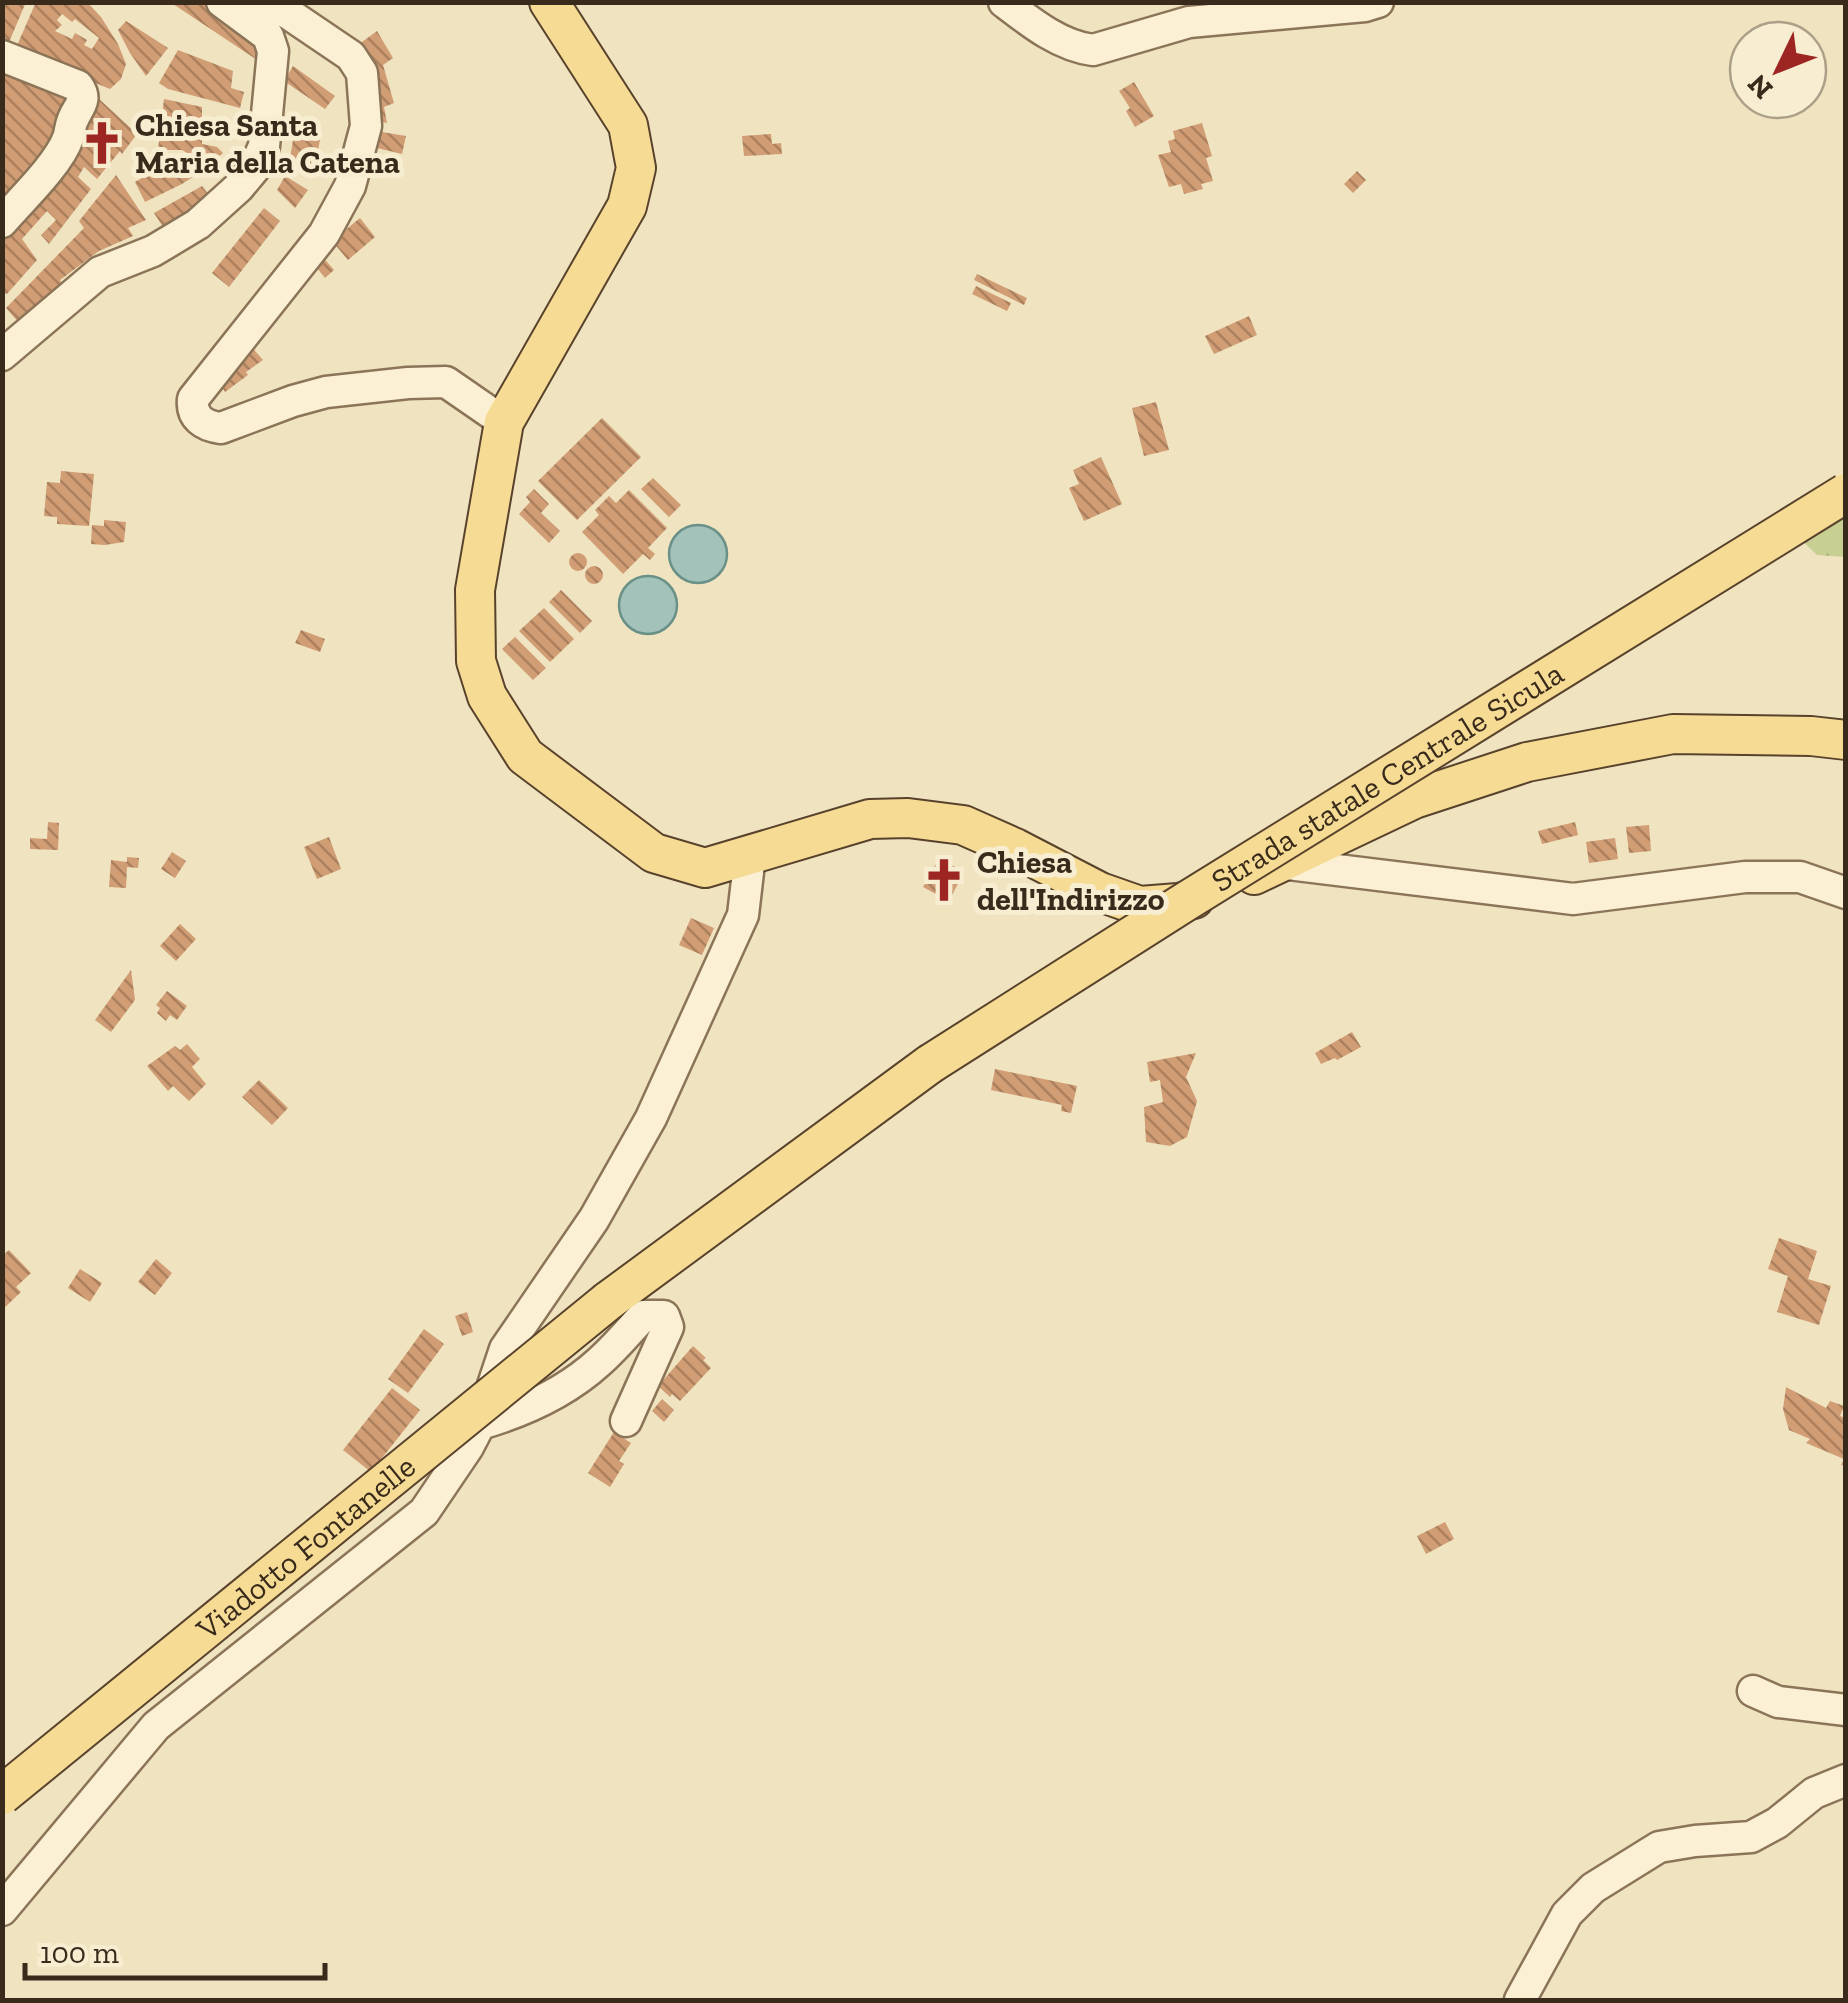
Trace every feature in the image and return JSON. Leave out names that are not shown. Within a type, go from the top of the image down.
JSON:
[{"type":"main road","points":[[550,2],[628,125],[636,168],[627,206],[504,422],[474,590],[476,662],[486,696],[525,756],[654,852],[705,868],[870,819],[908,818],[963,826],[1016,848],[1100,892],[1140,906],[1178,903],[1214,894],[1414,799],[1527,762],[1673,734],[1846,740]]},
{"type":"main road","name":"Strada statale Centrale Sicula","points":[[608,1301],[930,1064],[1846,494]]},
{"type":"main road","name":"Viadotto Fontanelle","points":[[2,1795],[608,1301]]},
{"type":"street","points":[[2,355],[100,272],[153,251],[198,224],[254,169],[264,146],[273,52],[268,36],[222,2]]},
{"type":"street","points":[[256,2],[290,14],[352,56],[362,72],[366,126],[350,186],[324,234],[193,400],[194,414],[210,427],[221,428],[326,392],[446,382],[504,422]]},
{"type":"street","points":[[1004,2],[1057,38],[1093,50],[1189,22],[1378,2]]},
{"type":"street","points":[[2,222],[68,140],[72,121],[84,100],[78,86],[3,59]]},
{"type":"street","points":[[2,1910],[156,1726],[424,1512],[480,1424],[505,1349],[594,1219],[651,1118],[743,915],[750,855]]},
{"type":"street","points":[[1280,862],[1573,899],[1745,876],[1800,878],[1846,892]]},
{"type":"street","points":[[480,1424],[512,1415],[565,1388],[598,1363],[643,1316],[664,1316],[668,1327],[626,1421]]},
{"type":"street","points":[[1752,1691],[1778,1702],[1846,1710]]},
{"type":"street","points":[[1520,2000],[1567,1914],[1592,1888],[1659,1847],[1695,1840],[1751,1837],[1777,1824],[1814,1794],[1846,1780]]},
{"type":"green space","points":[[1845,509],[1845,557],[1817,555],[1797,536]]},
{"type":"water","points":[[698,525],[719,533],[727,554],[719,575],[698,583],[677,575],[669,554],[677,533]]},
{"type":"water","points":[[648,576],[669,584],[677,605],[669,626],[648,634],[627,626],[619,605],[627,584]]},
{"type":"building","points":[[2,2],[26,2],[7,47],[2,45]]},
{"type":"building","points":[[36,2],[87,2],[118,44],[126,64],[121,79],[110,89],[15,50]],"holes":[[[62,14],[72,22],[75,19],[99,38],[92,49],[84,45],[87,40],[75,33],[72,39],[55,31],[62,25],[57,20]]]},
{"type":"building","points":[[170,2],[203,2],[264,46],[260,62]]},
{"type":"building","points":[[126,21],[168,48],[146,76],[118,30]]},
{"type":"building","points":[[377,31],[393,58],[383,65],[394,103],[384,107],[387,123],[377,121],[355,47]]},
{"type":"building","points":[[178,50],[233,71],[231,88],[244,92],[240,108],[168,89],[159,83]]},
{"type":"building","points":[[9,65],[73,92],[61,142],[2,214],[2,81]]},
{"type":"building","points":[[293,66],[335,96],[325,109],[284,81]]},
{"type":"building","points":[[1134,82],[1154,116],[1135,127],[1126,111],[1130,108],[1119,91]]},
{"type":"building","points":[[97,97],[137,134],[97,179],[84,167],[78,177],[91,189],[49,244],[41,235],[56,220],[47,211],[22,239],[37,260],[7,294],[2,293],[2,232]]},
{"type":"building","points":[[164,99],[202,107],[202,144],[217,147],[223,153],[182,184],[145,202],[135,182],[189,154],[182,150],[158,150]]},
{"type":"building","points":[[1202,123],[1212,156],[1206,158],[1213,181],[1201,184],[1203,189],[1184,194],[1181,184],[1169,187],[1158,155],[1171,152],[1168,141],[1175,139],[1173,131]]},
{"type":"building","points":[[376,131],[406,136],[402,154],[373,147]]},
{"type":"building","points":[[294,134],[320,139],[314,175],[288,170]]},
{"type":"building","points":[[771,134],[772,144],[781,143],[782,154],[744,156],[742,136]]},
{"type":"building","points":[[1357,171],[1366,180],[1353,193],[1344,184]]},
{"type":"building","points":[[116,175],[146,220],[128,228],[133,236],[99,251],[60,280],[62,283],[21,325],[6,308],[84,228],[79,221]]},
{"type":"building","points":[[285,176],[308,190],[295,208],[277,190]]},
{"type":"building","points":[[202,186],[213,200],[165,230],[154,213]]},
{"type":"building","points":[[264,208],[280,221],[229,287],[212,273]]},
{"type":"building","points":[[360,218],[375,237],[348,260],[332,241]]},
{"type":"building","points":[[321,255],[334,270],[325,278],[313,263]]},
{"type":"building","points":[[977,274],[1027,298],[1024,305],[974,280]]},
{"type":"building","points":[[976,286],[1011,303],[1007,311],[972,294]]},
{"type":"building","points":[[1249,316],[1257,335],[1214,354],[1205,336]]},
{"type":"building","points":[[249,344],[263,360],[225,392],[222,387]]},
{"type":"building","points":[[1156,402],[1169,450],[1144,456],[1132,408]]},
{"type":"building","points":[[602,418],[641,457],[577,520],[538,481]]},
{"type":"building","points":[[1101,457],[1122,504],[1084,521],[1069,488],[1079,484],[1073,470]]},
{"type":"building","points":[[61,471],[94,474],[89,526],[57,524],[57,517],[44,516],[47,482],[60,483]]},
{"type":"building","points":[[653,478],[681,505],[669,517],[641,489]]},
{"type":"building","points":[[534,489],[549,504],[541,513],[560,531],[549,543],[519,514],[530,502],[526,497]]},
{"type":"building","points":[[629,490],[667,528],[648,548],[655,554],[650,560],[643,554],[623,574],[582,532],[599,515],[595,510],[609,496],[616,503]]},
{"type":"building","points":[[104,520],[126,522],[124,542],[91,544],[92,525],[104,526]]},
{"type":"building","points":[[578,553],[587,562],[578,571],[569,562]]},
{"type":"building","points":[[594,566],[603,575],[594,584],[585,575]]},
{"type":"building","points":[[561,590],[592,621],[580,633],[549,602]]},
{"type":"building","points":[[544,608],[574,639],[550,662],[519,631]]},
{"type":"building","points":[[301,630],[325,639],[320,652],[295,643]]},
{"type":"building","points":[[515,637],[546,668],[533,680],[502,649]]},
{"type":"building","points":[[48,822],[59,823],[58,850],[30,849],[30,838],[47,839]]},
{"type":"building","points":[[1575,822],[1578,835],[1542,844],[1538,831]]},
{"type":"building","points":[[1649,825],[1651,851],[1629,853],[1626,827]]},
{"type":"building","points":[[329,837],[341,869],[317,879],[304,847]]},
{"type":"building","points":[[1615,838],[1618,859],[1589,863],[1586,842]]},
{"type":"building","points":[[172,852],[186,861],[175,878],[161,869]]},
{"type":"building","points":[[127,857],[139,858],[138,868],[127,867],[126,888],[109,887],[111,860],[127,862]]},
{"type":"building","name":"Chiesa dell'Indirizzo","points":[[939,858],[964,872],[949,901],[923,887]]},
{"type":"building","points":[[691,918],[714,928],[702,955],[679,945]]},
{"type":"building","points":[[180,924],[196,939],[176,961],[160,946]]},
{"type":"building","points":[[131,970],[135,1000],[111,1032],[95,1020]]},
{"type":"building","points":[[167,991],[187,1006],[177,1020],[170,1015],[166,1021],[157,1013],[160,1008],[156,1005]]},
{"type":"building","points":[[1352,1032],[1361,1047],[1321,1064],[1315,1053]]},
{"type":"building","points":[[187,1044],[200,1059],[192,1067],[206,1084],[189,1101],[173,1086],[168,1091],[147,1066],[175,1046],[180,1050]]},
{"type":"building","points":[[1196,1053],[1186,1077],[1197,1101],[1187,1137],[1170,1146],[1146,1142],[1144,1107],[1163,1102],[1160,1080],[1150,1082],[1147,1062]]},
{"type":"building","points":[[995,1069],[1077,1086],[1071,1113],[1061,1111],[1062,1105],[991,1090]]},
{"type":"building","points":[[259,1080],[288,1108],[272,1125],[242,1097]]},
{"type":"building","points":[[1779,1238],[1817,1251],[1808,1279],[1831,1286],[1819,1325],[1777,1312],[1788,1276],[1768,1269]]},
{"type":"building","points":[[9,1250],[31,1273],[16,1287],[21,1292],[2,1310],[2,1256]]},
{"type":"building","points":[[156,1259],[172,1273],[155,1295],[138,1282]]},
{"type":"building","points":[[80,1269],[102,1283],[90,1302],[68,1288]]},
{"type":"building","points":[[467,1312],[473,1332],[462,1336],[455,1316]]},
{"type":"building","points":[[424,1329],[444,1344],[408,1393],[388,1379]]},
{"type":"building","points":[[693,1346],[711,1368],[680,1401],[658,1386]]},
{"type":"building","points":[[1786,1387],[1826,1408],[1830,1401],[1844,1406],[1840,1416],[1846,1418],[1846,1466],[1841,1465],[1844,1459],[1806,1443],[1810,1439],[1789,1430],[1783,1409]]},
{"type":"building","points":[[392,1388],[420,1410],[371,1472],[343,1450]]},
{"type":"building","points":[[662,1399],[674,1410],[664,1422],[652,1411]]},
{"type":"building","points":[[614,1432],[631,1443],[619,1461],[624,1464],[610,1487],[588,1473]]},
{"type":"building","points":[[1445,1522],[1454,1539],[1426,1554],[1417,1536]]},
{"type":"place","name":"Chiesa Santa Maria della Catena","points":[[102,143]]},
{"type":"place","name":"Chiesa dell'Indirizzo","points":[[944,880]]}]
